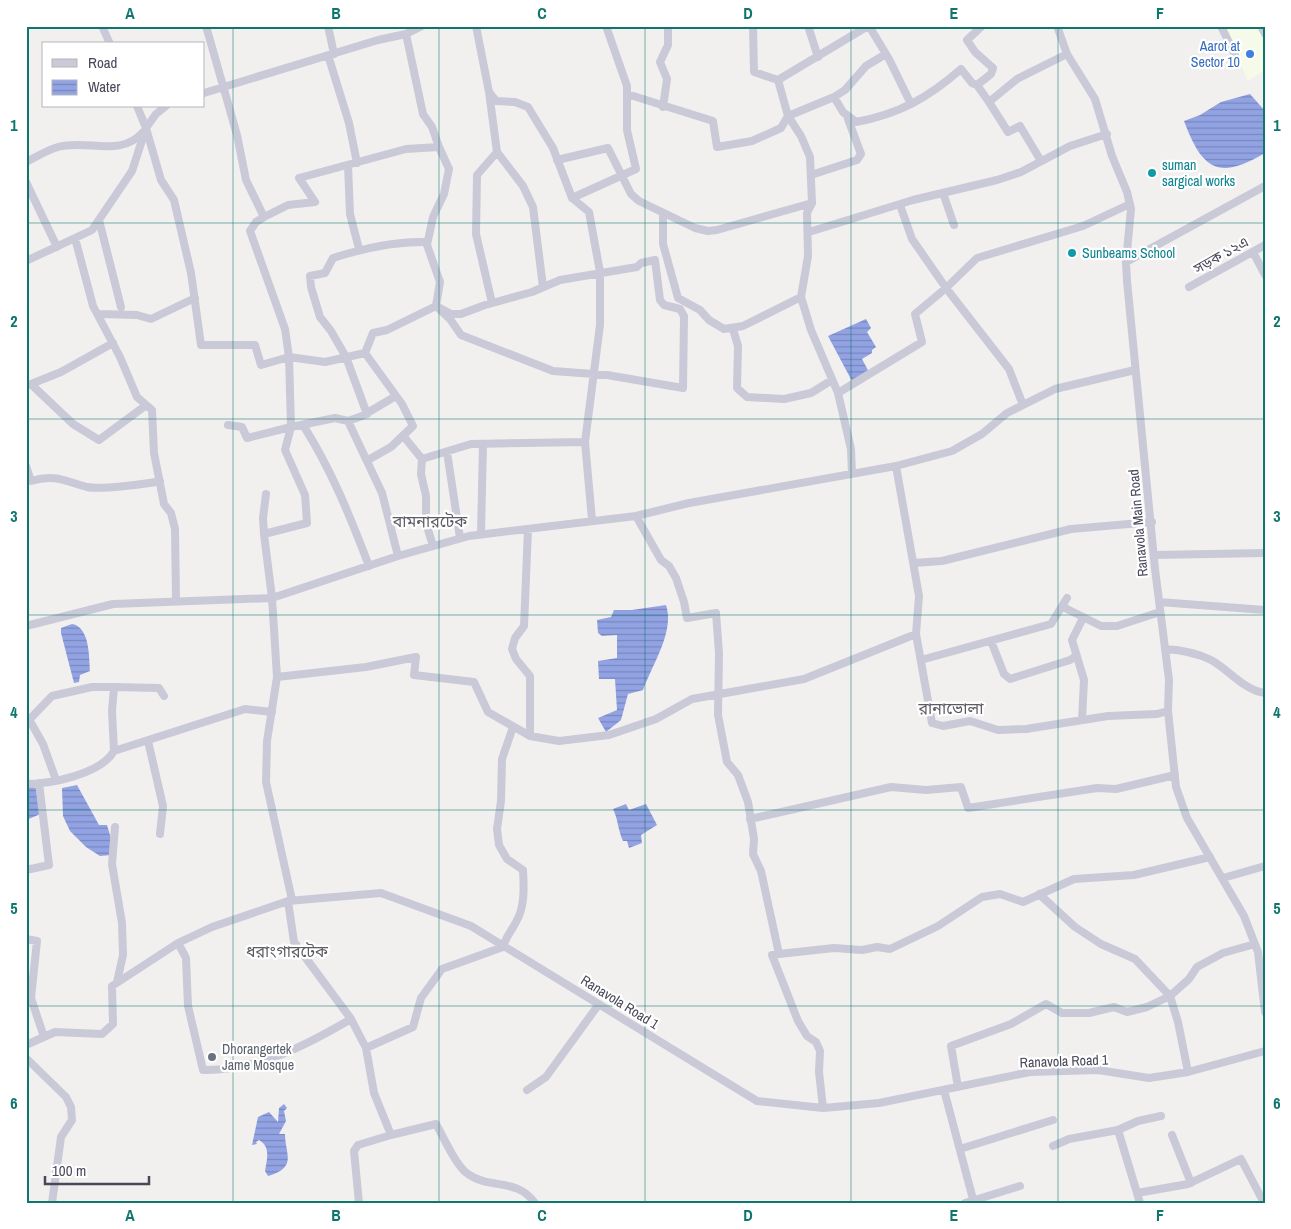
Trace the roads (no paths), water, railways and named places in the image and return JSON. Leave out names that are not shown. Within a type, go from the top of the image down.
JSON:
[{"type":"street","points":[[102,26],[109,42]]},
{"type":"street","points":[[206,26],[238,136],[246,180],[264,217]]},
{"type":"street","points":[[328,26],[331,54],[349,122],[357,163]]},
{"type":"street","points":[[205,93],[331,54],[406,34],[422,26]]},
{"type":"street","points":[[476,26],[489,92],[497,152],[523,186],[533,208],[543,287]]},
{"type":"street","points":[[572,198],[636,170],[627,130],[627,86],[606,26]]},
{"type":"street","points":[[663,107],[667,79],[660,62],[668,45],[668,26]]},
{"type":"street","points":[[753,26],[754,72],[778,80],[869,26],[886,54],[911,104]]},
{"type":"street","points":[[808,26],[818,57]]},
{"type":"street","points":[[977,85],[994,68],[975,52],[967,40],[982,26]]},
{"type":"street","name":"Ranavola Main Road","points":[[1057,26],[1068,54],[1095,99],[1112,156],[1130,204],[1126,262],[1154,555],[1169,680],[1168,711],[1176,787],[1188,818],[1244,916],[1258,952],[1265,1012]]},
{"type":"street","points":[[1221,26],[1235,54]]},
{"type":"street","points":[[1261,26],[1265,34]]},
{"type":"street","points":[[406,34],[423,114],[432,128],[449,168],[444,194],[433,218],[426,245],[440,282],[436,306]]},
{"type":"street","points":[[627,94],[663,107],[713,121],[717,147],[760,138],[781,128],[788,116],[834,97],[845,90],[866,66],[886,54]]},
{"type":"street","points":[[990,102],[1017,79],[1068,54]]},
{"type":"street","points":[[848,119],[856,122],[900,111],[936,91],[961,69],[990,102],[1008,132],[1020,126],[1041,161]]},
{"type":"street","points":[[778,80],[788,116],[801,136],[810,157],[812,203],[807,213],[809,232],[808,256],[801,297],[811,330],[838,393],[851,449],[852,474]]},
{"type":"street","points":[[489,92],[496,101],[515,102],[528,107],[557,160],[572,198],[589,212],[600,272],[600,326],[585,442],[592,520]]},
{"type":"street","points":[[811,175],[857,160],[861,154],[848,119],[834,97]]},
{"type":"street","points":[[138,108],[146,128],[161,180],[174,200],[195,298],[201,345],[255,345],[261,365],[289,357],[325,362],[365,353]]},
{"type":"street","points":[[26,162],[59,147],[108,147],[135,141],[156,114],[164,108]]},
{"type":"street","points":[[26,261],[92,230],[132,171],[146,128]]},
{"type":"street","points":[[809,232],[943,193],[998,180],[1021,172],[1070,146],[1107,134]]},
{"type":"street","points":[[264,534],[307,523],[305,495],[285,450],[291,427],[289,357],[284,329],[250,231],[256,222],[288,205],[315,202],[299,178],[406,149],[439,147]]},
{"type":"street","points":[[557,160],[608,148],[631,194],[663,213],[708,231],[812,203]]},
{"type":"street","points":[[492,303],[476,234],[477,175],[497,152]]},
{"type":"street","points":[[348,165],[350,214],[359,249]]},
{"type":"street","points":[[26,182],[57,246]]},
{"type":"street","points":[[1126,262],[1265,186]]},
{"type":"street","points":[[943,193],[954,225]]},
{"type":"street","points":[[838,393],[922,342],[915,314],[977,258],[1083,226],[1130,204]]},
{"type":"street","points":[[900,205],[912,239],[946,288],[1008,369],[1023,405]]},
{"type":"street","points":[[663,213],[663,244],[678,298],[700,310],[709,320],[724,329],[743,326],[801,297]]},
{"type":"street","points":[[99,220],[121,307]]},
{"type":"street","points":[[75,238],[94,306],[133,388],[145,406],[152,410],[154,453],[164,504],[171,513],[175,528],[176,600]]},
{"type":"street","points":[[367,414],[346,357],[320,316],[311,287],[310,276],[325,273],[333,258],[359,249],[406,241],[427,242]]},
{"type":"street","name":"সড়ক ১২এ","points":[[1189,287],[1265,245]]},
{"type":"street","points":[[1253,252],[1265,275]]},
{"type":"street","points":[[656,261],[660,300],[664,305],[680,309],[684,316],[683,388],[593,374],[553,371],[461,335],[450,319],[436,306],[451,314],[462,314],[560,280],[637,267],[641,263],[656,261]]},
{"type":"street","points":[[98,314],[137,315],[151,319],[195,298]]},
{"type":"street","points":[[365,353],[373,333],[387,330],[436,306]]},
{"type":"street","points":[[733,328],[738,346],[737,388],[747,397],[784,399],[811,394],[832,380]]},
{"type":"street","points":[[113,343],[61,372],[30,386],[73,424],[99,440],[145,406]]},
{"type":"street","points":[[365,353],[396,396],[413,426],[391,446],[368,460]]},
{"type":"street","points":[[26,626],[113,604],[176,600],[272,598],[398,556],[460,538],[636,516],[690,503],[896,466],[952,452],[982,434],[1007,413],[1055,389],[1135,370]]},
{"type":"street","points":[[228,425],[242,427],[247,438],[335,418],[348,421],[367,414],[396,396]]},
{"type":"street","points":[[348,421],[382,492],[398,556]]},
{"type":"street","points":[[304,425],[324,458],[369,566]]},
{"type":"street","points":[[405,438],[422,459],[421,474],[426,496],[426,523],[433,546]]},
{"type":"street","points":[[422,459],[471,444],[585,442]]},
{"type":"street","points":[[482,534],[483,444]]},
{"type":"street","points":[[447,452],[460,538]]},
{"type":"street","points":[[26,466],[29,482],[45,477],[70,480],[88,487],[160,481]]},
{"type":"street","points":[[896,466],[919,596],[916,634],[932,723],[943,726],[970,721],[998,730],[1026,730],[1082,720],[1157,714],[1168,711]]},
{"type":"street","points":[[266,494],[263,518],[264,534],[272,598],[278,677],[267,742],[266,782],[290,900],[294,942],[351,1019],[366,1048],[374,1093],[391,1135]]},
{"type":"street","points":[[636,516],[661,560],[669,566],[676,578],[687,618],[716,614],[720,653],[718,715],[728,762],[738,775],[748,802],[754,839],[753,854],[761,871],[779,954]]},
{"type":"street","points":[[914,563],[942,561],[1071,529],[1152,522]]},
{"type":"street","points":[[528,529],[524,626],[515,638],[512,649],[516,659],[530,676],[530,736]]},
{"type":"street","points":[[1154,555],[1265,553]]},
{"type":"street","points":[[921,660],[1051,624],[1067,598]]},
{"type":"street","points":[[1159,602],[1265,610]]},
{"type":"street","points":[[1063,607],[1098,625],[1117,626],[1160,612]]},
{"type":"street","points":[[1082,720],[1084,680],[1072,640],[1083,618]]},
{"type":"street","points":[[278,677],[366,667],[416,657],[414,675],[474,682],[488,712],[530,736],[559,741],[609,735],[656,719],[692,699],[804,679],[916,634]]},
{"type":"street","points":[[992,641],[1004,674],[1010,680],[1070,660],[1076,656]]},
{"type":"street","points":[[1165,650],[1192,652],[1212,660],[1250,687],[1265,693]]},
{"type":"street","points":[[26,784],[78,775],[109,760],[114,751],[112,711],[114,687]]},
{"type":"street","points":[[56,780],[43,744],[28,722],[52,696],[92,688],[114,687],[159,688],[164,696]]},
{"type":"street","points":[[114,751],[245,709],[272,712]]},
{"type":"street","points":[[366,1048],[413,1027],[421,998],[442,969],[503,947],[506,934],[516,922],[524,893],[522,870],[506,859],[499,845],[497,829],[501,802],[502,759],[513,727]]},
{"type":"street","points":[[148,741],[163,806],[160,834]]},
{"type":"street","points":[[750,819],[891,787],[926,790],[961,787],[968,808],[1097,788],[1116,789],[1175,775]]},
{"type":"street","points":[[27,870],[49,864],[40,783]]},
{"type":"street","points":[[26,1045],[55,1032],[102,1034],[113,1024],[112,986],[117,982],[123,955],[122,923],[112,864],[115,827]]},
{"type":"street","points":[[823,1108],[819,1072],[820,1051],[816,1042],[807,1036],[798,1021],[772,955],[834,948],[862,950],[877,947],[890,949],[938,926],[982,897],[1000,894],[1023,902],[1074,879],[1134,875],[1210,857]]},
{"type":"street","points":[[1223,878],[1265,866]]},
{"type":"street","name":"Ranavola Road 1","points":[[117,982],[178,942],[212,927],[290,900],[382,893],[471,926],[757,1101],[823,1108],[879,1103],[1030,1072],[1098,1070],[1149,1078],[1188,1072],[1265,1052]]},
{"type":"street","points":[[1039,894],[1075,927],[1101,944],[1134,959],[1170,996],[1178,1022],[1188,1072]]},
{"type":"street","points":[[26,939],[37,941],[31,998],[44,1037]]},
{"type":"street","points":[[178,942],[186,958],[188,1006],[203,1070],[222,1070],[251,1065],[284,1054],[314,1041],[351,1019]]},
{"type":"street","points":[[958,1087],[951,1046],[1011,1024],[1046,1004],[1062,1013],[1089,1012],[1114,1007],[1127,1012],[1147,1007],[1170,996],[1189,979],[1198,967],[1223,952],[1255,944]]},
{"type":"street","points":[[527,1090],[546,1077],[599,1004]]},
{"type":"street","points":[[26,1058],[60,1090],[71,1107],[72,1120],[61,1137],[52,1203]]},
{"type":"street","points":[[944,1090],[974,1201]]},
{"type":"street","points":[[1053,1146],[1068,1139],[1118,1130],[1138,1121],[1161,1116]]},
{"type":"street","points":[[960,1149],[1053,1120]]},
{"type":"street","points":[[359,1203],[354,1151],[358,1145],[436,1124],[466,1173],[476,1179],[520,1188],[535,1203]]},
{"type":"street","points":[[1118,1130],[1140,1203]]},
{"type":"street","points":[[1172,1135],[1192,1183]]},
{"type":"street","points":[[1137,1193],[1192,1183],[1241,1159],[1264,1203]]},
{"type":"street","points":[[965,1203],[1020,1186]]},
{"type":"water","points":[[1250,94],[1265,111],[1265,153],[1235,167],[1223,168],[1214,166],[1205,160],[1198,150],[1184,121],[1200,115],[1221,102]]},
{"type":"water","points":[[866,319],[871,328],[867,332],[876,347],[872,350],[872,353],[862,359],[870,374],[853,383],[828,336]]},
{"type":"water","points":[[666,605],[668,615],[665,637],[643,690],[628,694],[621,720],[606,732],[598,718],[617,710],[615,679],[599,679],[598,661],[617,658],[617,635],[602,636],[598,633],[597,620],[611,617],[614,610],[632,610]]},
{"type":"water","points":[[72,624],[78,626],[85,636],[89,651],[90,671],[80,675],[79,682],[74,683],[61,633],[61,628]]},
{"type":"water","points":[[77,785],[99,825],[107,825],[112,842],[111,855],[100,856],[86,847],[70,831],[63,816],[62,788]]},
{"type":"water","points":[[27,786],[36,788],[43,813],[26,820]]},
{"type":"water","points":[[626,804],[629,810],[646,804],[657,825],[641,835],[642,843],[629,848],[627,841],[623,841],[613,809]]},
{"type":"water","points":[[284,1104],[287,1108],[284,1111],[286,1121],[279,1134],[285,1134],[287,1164],[268,1176],[265,1171],[267,1150],[265,1146],[259,1140],[256,1142],[257,1144],[252,1145],[258,1117],[269,1112],[278,1122],[279,1108]]},
{"type":"place","name":"Aarot at Sector 10","points":[[1250,54]]},
{"type":"place","name":"suman sargical works","points":[[1152,173]]},
{"type":"place","name":"Sunbeams School","points":[[1072,253]]},
{"type":"place","name":"Dhorangertek Jame Mosque","points":[[212,1057]]},
{"type":"district","name":"বামনারটেক","points":[[430,521]]},
{"type":"district","name":"রানাভোলা","points":[[951,708]]},
{"type":"district","name":"ধরাংগারটেক","points":[[287,951]]}]
